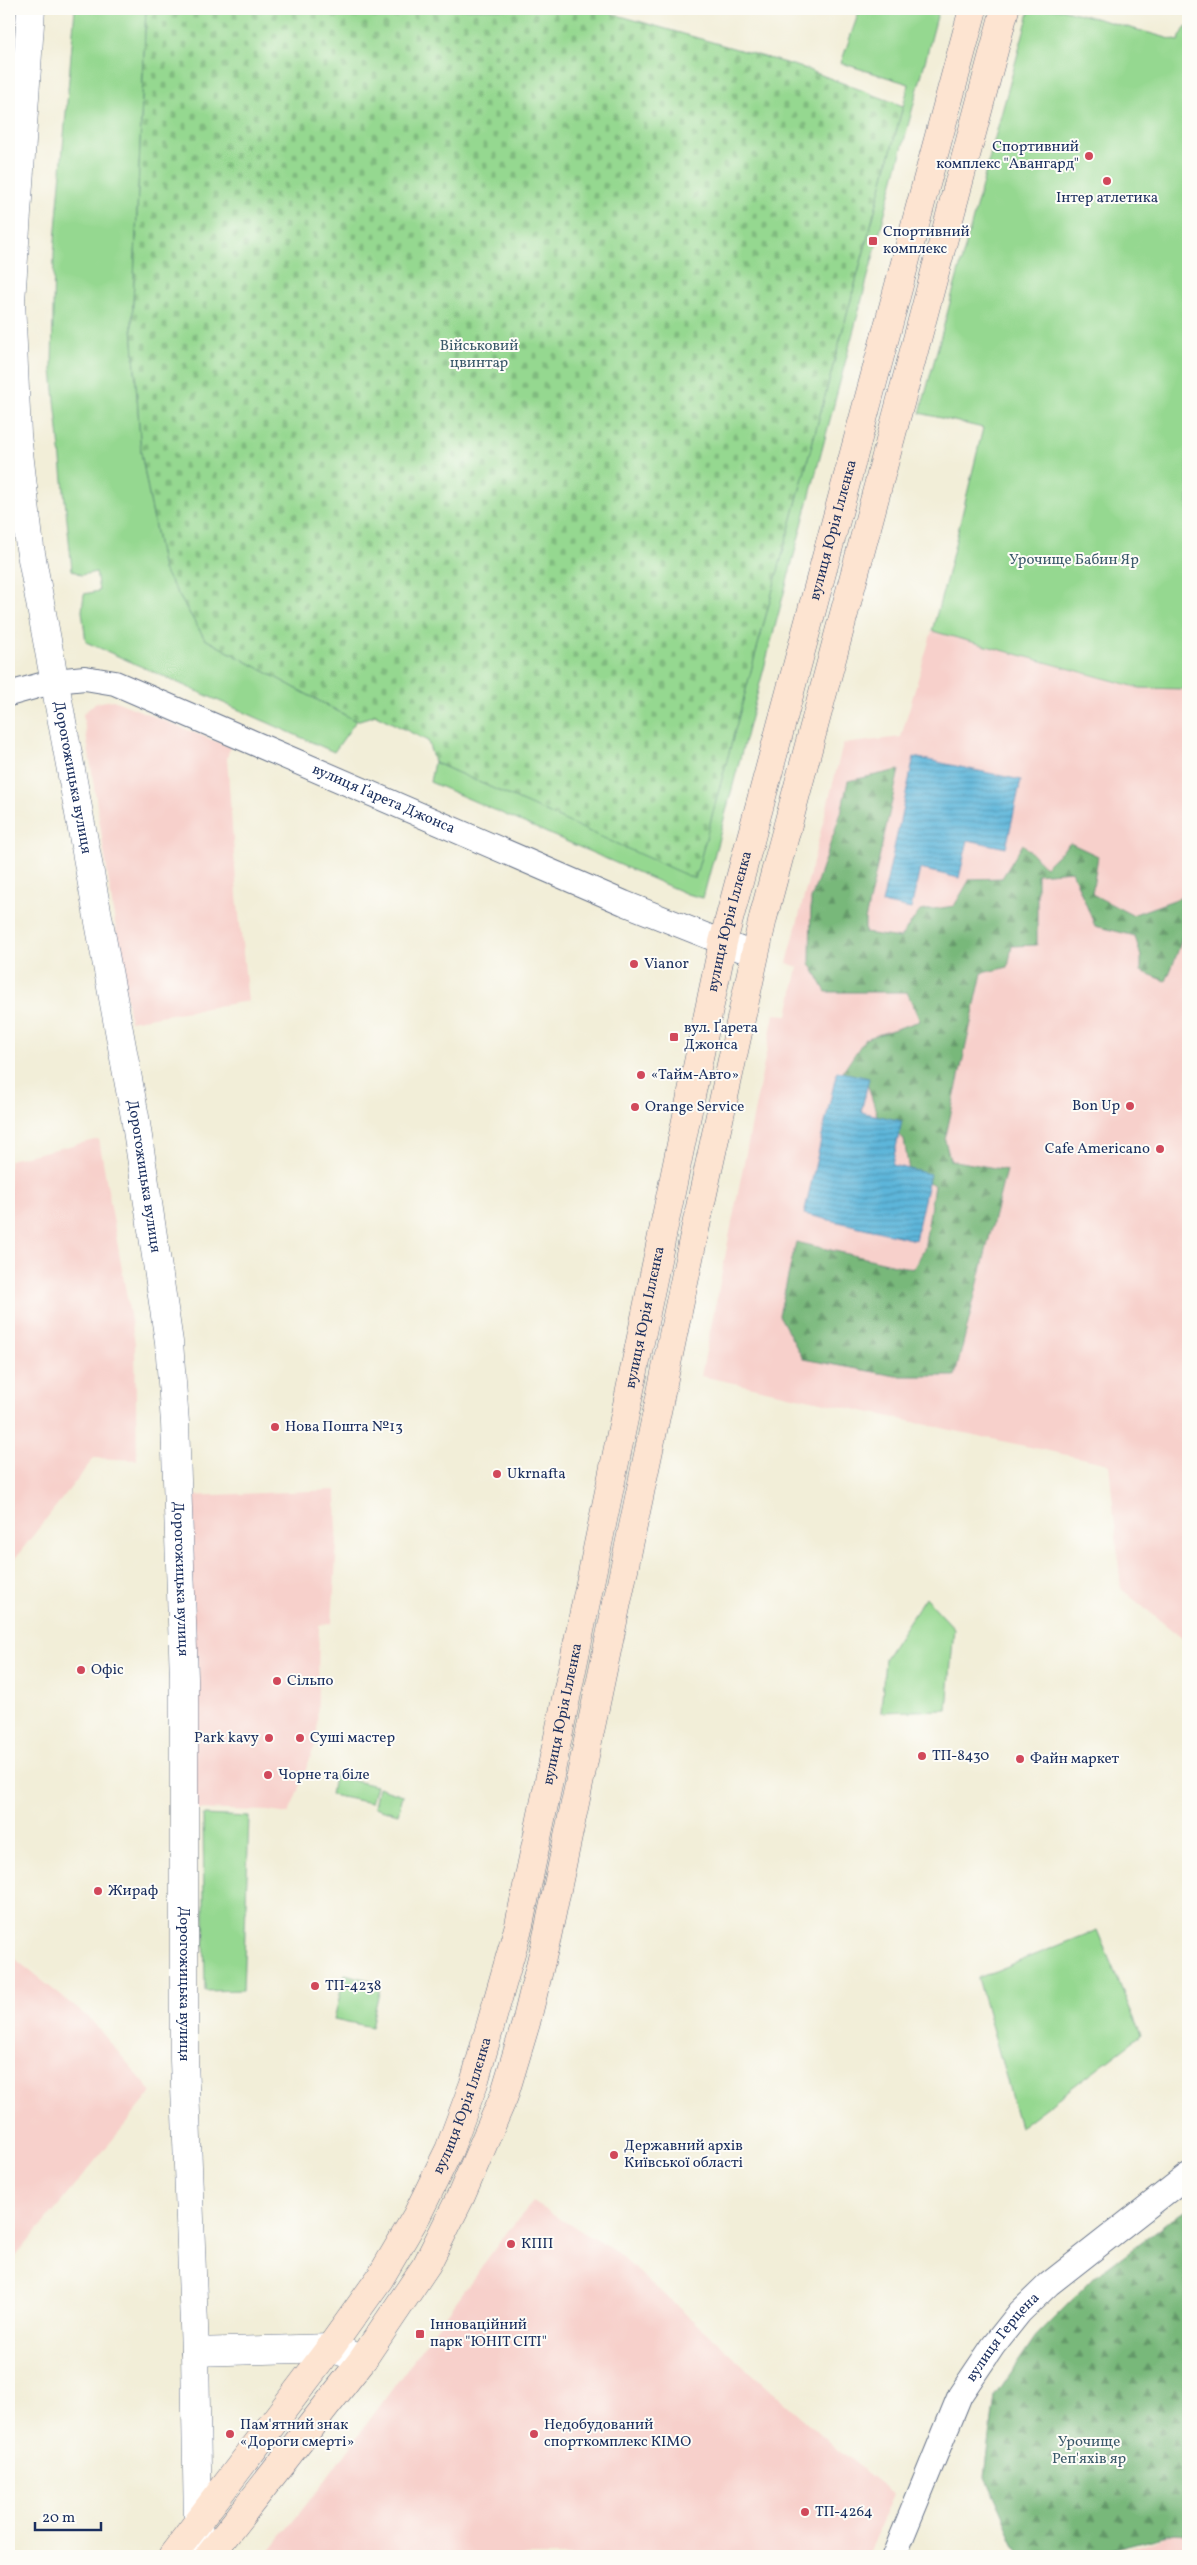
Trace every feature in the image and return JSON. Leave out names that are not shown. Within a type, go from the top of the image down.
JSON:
[{"type":"main road","name":"вулиця Юрія Іллєнка","points":[[172,2556],[198,2525],[380,2278],[417,2215],[449,2150],[474,2083],[497,2009],[519,1925],[723,942],[973,9]]},
{"type":"main road","name":"вулиця Юрія Іллєнка","points":[[209,2556],[363,2359],[427,2264],[460,2196],[504,2096],[526,2023],[549,1928],[754,954],[1005,9]]},
{"type":"street","name":"Дорогожицька вулиця","points":[[31,9],[11,302],[17,436],[30,548],[135,1116],[170,1351],[179,1502],[184,1678],[184,2060],[195,2352],[198,2525],[202,2556]]},
{"type":"street","name":"вулиця Ґарета Джонса","points":[[9,694],[55,680],[85,678],[115,683],[624,903],[754,954]]},
{"type":"street","name":"вулиця Герцена","points":[[894,2556],[960,2395],[993,2346],[1020,2312],[1049,2284],[1188,2175]]},
{"type":"street","points":[[195,2352],[330,2348],[363,2359]]},
{"type":"shaded area","points":[[932,631],[1140,688],[1188,689],[1188,1643],[1121,1589],[1109,1464],[701,1376],[774,1014],[788,1015],[798,967],[787,963],[843,744],[901,737]]},
{"type":"shaded area","points":[[113,700],[230,747],[227,758],[237,895],[248,1001],[130,1021],[83,714],[95,703]]},
{"type":"shaded area","points":[[99,1139],[135,1343],[137,1460],[94,1458],[9,1566],[9,1160]]},
{"type":"shaded area","points":[[336,1490],[337,1543],[332,1623],[319,1625],[317,1740],[289,1814],[268,1811],[190,1809],[188,1496]]},
{"type":"shaded area","points":[[9,1954],[91,2020],[152,2092],[9,2265]]},
{"type":"shaded area","points":[[533,2202],[616,2252],[839,2451],[894,2494],[867,2556],[265,2556],[322,2485],[507,2232]]},
{"type":"shaded area","points":[[1175,2533],[1188,2534],[1188,2556],[1110,2556]]},
{"type":"green space","points":[[75,9],[146,9],[132,327],[141,452],[163,569],[205,639],[356,721],[334,752],[86,642],[82,611],[84,594],[99,591],[96,572],[81,575],[72,570],[52,370],[54,252]]},
{"type":"green space","name":"Військовий цвинтар","points":[[146,9],[596,9],[803,68],[903,106],[695,879],[434,762],[428,741],[376,715],[356,721],[205,639],[163,569],[141,452],[132,327]]},
{"type":"green space","points":[[860,9],[939,9],[703,898],[687,894],[430,782],[434,762],[695,878],[909,84],[841,63]]},
{"type":"green space","name":"Спортивний комплекс \"Авангард\"","points":[[1030,9],[1062,9],[1178,41],[1186,26],[1188,27],[1188,689],[1140,688],[932,631],[983,428],[920,413]]},
{"type":"green space","points":[[899,770],[865,920],[865,933],[900,938],[920,911],[954,906],[970,879],[1002,878],[1023,844],[1045,867],[1070,843],[1098,856],[1092,894],[1132,915],[1188,895],[1182,940],[1166,981],[1141,971],[1141,957],[1135,936],[1095,926],[1072,871],[1037,874],[1037,945],[1012,946],[1008,967],[982,973],[945,1140],[950,1160],[1006,1170],[955,1376],[896,1376],[803,1359],[779,1315],[796,1242],[913,1269],[924,1250],[934,1185],[909,1171],[904,1139],[878,1118],[868,1086],[842,1073],[865,1039],[920,1021],[907,992],[826,992],[810,963],[811,899],[841,813],[848,781]]},
{"type":"green space","points":[[925,1597],[954,1628],[947,1710],[881,1712],[885,1658]]},
{"type":"green space","points":[[334,1776],[376,1786],[371,1803],[331,1795]]},
{"type":"green space","points":[[378,1787],[403,1795],[398,1814],[374,1807]]},
{"type":"green space","points":[[203,1815],[249,1817],[243,1990],[205,1991]]},
{"type":"green space","points":[[1097,1930],[1141,2035],[1020,2127],[978,1978]]},
{"type":"green space","points":[[345,1974],[381,1983],[371,2027],[334,2019]]},
{"type":"green space","name":"Урочище Реп'яхів яр","points":[[1188,2207],[1188,2534],[1175,2533],[1085,2556],[1021,2556],[985,2476],[995,2396],[1036,2336],[1095,2277]]},
{"type":"water","points":[[914,757],[1021,780],[1006,848],[968,840],[959,878],[920,869],[911,909],[882,903]]},
{"type":"water","points":[[837,1071],[869,1078],[861,1112],[902,1121],[892,1165],[930,1174],[915,1240],[804,1214]]},
{"type":"place","name":"Спортивний комплекс \"Авангард\"","points":[[1089,156]]},
{"type":"place","name":"Інтер атлетика","points":[[1107,181]]},
{"type":"place","name":"Спортивний комплекс","points":[[873,241]]},
{"type":"place","name":"Vianor","points":[[634,964]]},
{"type":"place","name":"вул. Ґарета Джонса","points":[[674,1037]]},
{"type":"place","name":"«Тайм-Авто»","points":[[641,1075]]},
{"type":"place","name":"Bon Up","points":[[1130,1106]]},
{"type":"place","name":"Orange Service","points":[[635,1107]]},
{"type":"place","name":"Cafe Americano","points":[[1160,1149]]},
{"type":"place","name":"Нова Пошта №13","points":[[275,1427]]},
{"type":"place","name":"Ukrnafta","points":[[497,1474]]},
{"type":"place","name":"Офіс","points":[[81,1670]]},
{"type":"place","name":"Сільпо","points":[[277,1681]]},
{"type":"place","name":"Park kavy","points":[[269,1738]]},
{"type":"place","name":"Суші мастер","points":[[300,1738]]},
{"type":"place","name":"ТП-8430","points":[[922,1756]]},
{"type":"place","name":"Файн маркет","points":[[1020,1759]]},
{"type":"place","name":"Чорне та біле","points":[[268,1775]]},
{"type":"place","name":"Жираф","points":[[98,1891]]},
{"type":"place","name":"ТП-4238","points":[[315,1986]]},
{"type":"place","name":"Державний архів Київської області","points":[[614,2155]]},
{"type":"place","name":"КПП","points":[[511,2244]]},
{"type":"place","name":"Інноваційний парк \"ЮНІТ СІТІ\"","points":[[420,2334]]},
{"type":"place","name":"Пам'ятний знак «Дороги смерті»","points":[[230,2434]]},
{"type":"place","name":"Недобудований спорткомплекс КІМО","points":[[534,2434]]},
{"type":"place","name":"ТП-4264","points":[[805,2512]]},
{"type":"park label","name":"Урочище Бабин Яр","points":[[1074,560]]}]
